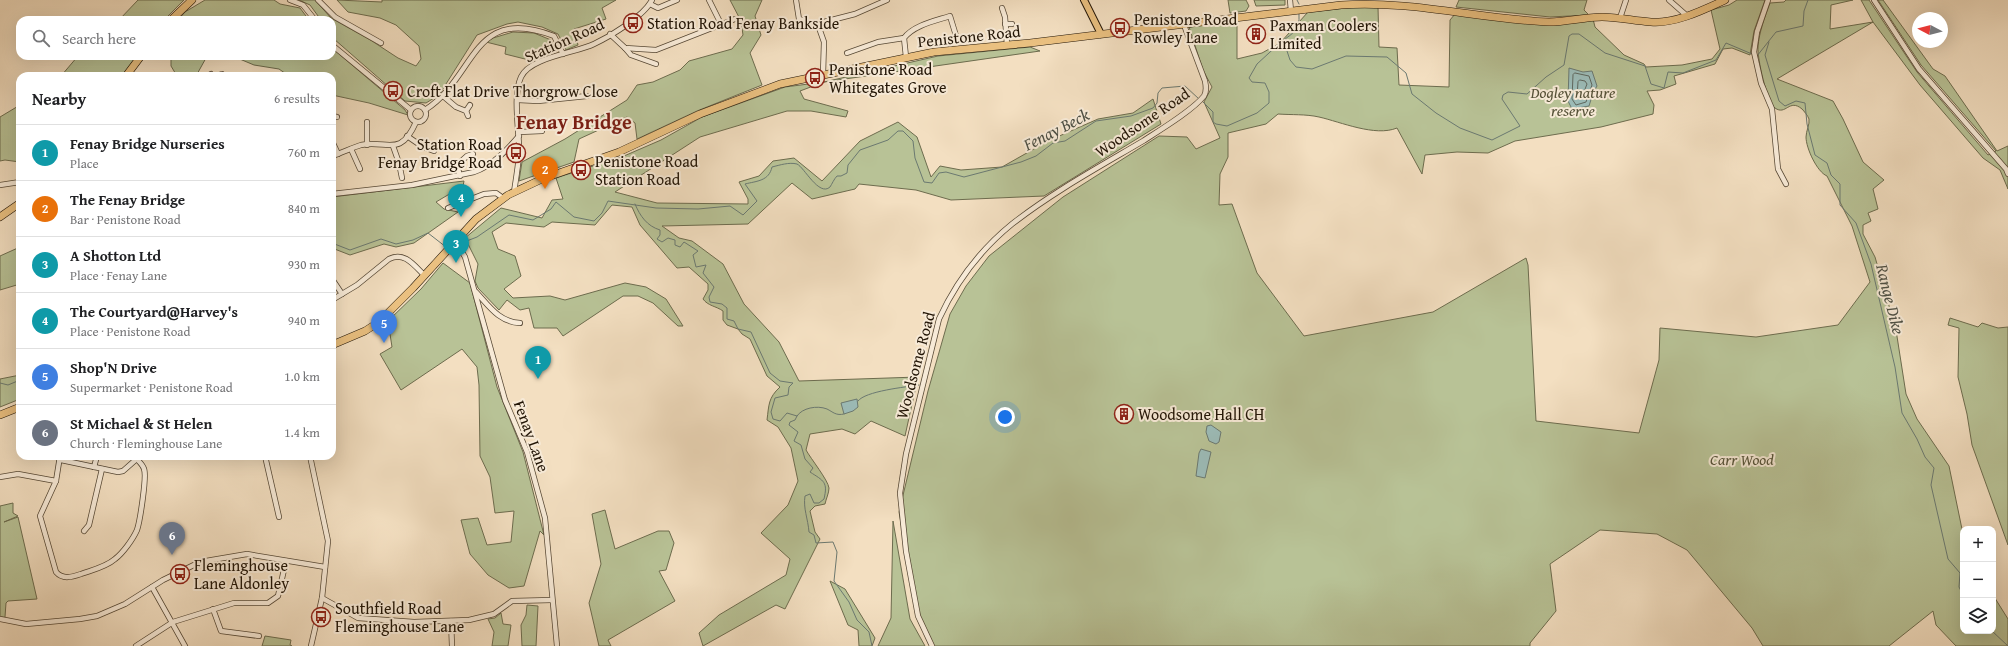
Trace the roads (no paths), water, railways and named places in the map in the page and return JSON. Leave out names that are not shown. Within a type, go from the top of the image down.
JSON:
[{"type":"highway","points":[[175,16],[192,0]]},
{"type":"highway","name":"Penistone Road","points":[[336,343],[365,331],[379,322],[447,249],[456,245],[476,219],[503,198],[542,179],[619,152],[700,114],[780,84],[906,57],[961,48],[1007,45],[1184,25],[1291,11],[1341,2],[1391,3],[1441,11],[1549,22],[1578,21],[1587,18],[1603,17],[1652,23],[1668,21],[1725,0]]},
{"type":"highway","points":[[129,72],[138,60]]},
{"type":"highway","points":[[0,217],[16,205]]},
{"type":"highway","points":[[0,415],[16,409]]},
{"type":"main road","points":[[1084,0],[1101,34]]},
{"type":"street","points":[[290,0],[303,5],[312,16]]},
{"type":"street","points":[[318,0],[334,16]]},
{"type":"street","points":[[651,2],[658,8],[677,0]]},
{"type":"street","points":[[709,0],[721,24]]},
{"type":"street","points":[[796,0],[800,19],[818,25],[820,23],[855,14],[887,0]]},
{"type":"street","points":[[1290,0],[1291,11]]},
{"type":"street","points":[[1620,18],[1626,0]]},
{"type":"street","points":[[1669,0],[1686,15]]},
{"type":"street","points":[[1768,0],[1757,32],[1754,52],[1761,84],[1772,109],[1778,169],[1786,184]]},
{"type":"street","points":[[1874,0],[1919,69],[2006,169],[2008,174]]},
{"type":"street","name":"Station Road","points":[[514,192],[519,155],[519,82],[526,69],[531,65],[594,44],[642,13],[651,2]]},
{"type":"street","points":[[1002,8],[1007,45]]},
{"type":"street","points":[[906,57],[904,38],[908,32],[915,28],[950,16],[957,39]]},
{"type":"street","points":[[336,17],[378,37],[381,43]]},
{"type":"street","points":[[625,48],[656,50],[735,19]]},
{"type":"street","points":[[1005,24],[1012,24]]},
{"type":"street","points":[[818,25],[824,42],[823,74]]},
{"type":"street","name":"Woodsome Road","points":[[932,646],[918,616],[906,551],[900,493],[904,460],[925,372],[934,336],[946,303],[964,273],[977,258],[1013,224],[1046,201],[1162,129],[1203,96],[1206,88],[1205,81],[1184,25]]},
{"type":"street","points":[[425,110],[443,96],[476,48],[490,35],[504,30],[529,29],[548,34],[557,40],[563,54]]},
{"type":"street","points":[[610,34],[631,55],[656,64]]},
{"type":"street","points":[[941,42],[973,37]]},
{"type":"street","points":[[847,53],[878,42],[904,38]]},
{"type":"street","points":[[336,48],[411,110]]},
{"type":"street","points":[[443,96],[456,107],[466,111],[468,116]]},
{"type":"street","points":[[518,100],[538,101],[587,96]]},
{"type":"street","points":[[466,111],[470,105]]},
{"type":"street","points":[[411,110],[417,106],[422,107],[425,110]]},
{"type":"street","points":[[411,110],[411,117],[416,122]]},
{"type":"street","points":[[336,150],[338,154],[366,145],[393,146],[407,136],[416,122],[425,118],[425,110]]},
{"type":"street","points":[[366,145],[368,122]]},
{"type":"street","points":[[336,194],[394,188],[460,176],[483,168],[504,153],[519,134],[542,131]]},
{"type":"street","points":[[407,136],[423,147],[434,151]]},
{"type":"street","points":[[393,146],[400,162],[402,178]]},
{"type":"street","points":[[351,149],[360,169]]},
{"type":"street","points":[[460,176],[457,165],[466,154],[473,154]]},
{"type":"street","points":[[0,185],[16,183]]},
{"type":"street","points":[[448,208],[484,194],[496,193],[503,198]]},
{"type":"street","name":"Fenay Lane","points":[[456,245],[465,257],[505,400],[527,452],[545,518],[557,646]]},
{"type":"street","points":[[336,298],[357,285],[389,259],[395,256],[407,259],[424,275]]},
{"type":"street","points":[[336,285],[342,294]]},
{"type":"street","points":[[475,291],[501,318],[510,322],[520,323]]},
{"type":"street","points":[[61,460],[56,481],[40,516],[56,572],[64,577],[73,576],[108,564],[116,559],[136,530],[144,480],[144,469],[140,460]]},
{"type":"street","points":[[68,460],[118,472],[123,471],[135,460]]},
{"type":"street","points":[[94,467],[96,460]]},
{"type":"street","points":[[266,460],[279,517]]},
{"type":"street","points":[[311,460],[327,537],[322,598],[311,646]]},
{"type":"street","points":[[84,531],[89,525],[102,469]]},
{"type":"street","points":[[0,477],[18,474],[56,481]]},
{"type":"street","points":[[0,619],[26,624],[97,616],[125,604],[152,587],[200,562],[247,554],[325,567]]},
{"type":"street","points":[[136,646],[173,622],[234,603],[268,603],[278,596],[286,561]]},
{"type":"street","points":[[152,587],[186,646]]},
{"type":"street","points":[[322,598],[358,618],[414,622],[469,620],[494,614],[512,601],[552,600]]},
{"type":"street","points":[[213,609],[221,631],[259,636]]},
{"type":"street","points":[[451,621],[452,646]]},
{"type":"water","points":[[1569,68],[1583,72],[1592,71],[1597,86],[1589,106],[1572,109],[1568,101]]},
{"type":"water","points":[[857,399],[858,407],[853,411],[844,414],[841,403]]},
{"type":"water","points":[[1211,425],[1221,432],[1219,442],[1216,444],[1209,441],[1206,432],[1207,426]]},
{"type":"water","points":[[1201,449],[1211,452],[1205,478],[1196,476],[1199,453]]},
{"type":"waterway","points":[[1297,0],[1299,4]]},
{"type":"waterway","points":[[1757,56],[1776,32],[1803,26],[1804,11],[1808,0]]},
{"type":"waterway","points":[[1281,42],[1297,28],[1299,14]]},
{"type":"waterway","points":[[1202,101],[1213,112],[1213,122],[1216,124],[1227,126],[1257,113],[1269,103],[1269,92],[1265,83],[1252,82],[1249,78],[1257,64],[1281,42],[1286,48],[1290,60],[1296,67],[1312,69],[1346,56],[1387,57],[1406,73],[1412,94],[1436,113],[1460,128],[1492,140],[1520,126],[1502,99],[1503,95],[1508,92],[1527,94],[1546,77],[1564,65],[1569,36],[1572,34],[1579,34],[1605,53],[1645,66],[1651,84],[1664,88],[1668,72],[1683,73],[1716,60],[1726,43],[1752,54]]},
{"type":"waterway","name":"Range Dike","points":[[1769,42],[1765,55],[1779,101],[1785,106],[1796,101],[1805,103],[1807,124],[1815,155],[1827,163],[1831,175],[1840,184],[1840,205],[1856,223],[1871,264],[1895,367],[1902,413],[1917,439],[1925,457],[1934,468],[1931,485],[1948,559],[1960,573]]},
{"type":"waterway","name":"Fenay Beck","points":[[459,244],[477,237],[509,215],[533,220],[551,209],[556,202],[574,217],[594,221],[602,213],[608,201],[656,208],[698,209],[730,206],[743,215],[757,201],[745,184],[762,180],[768,175],[772,167],[794,163],[797,164],[817,185],[826,189],[830,187],[837,176],[847,173],[848,165],[860,150],[888,140],[898,131],[903,131],[913,141],[915,158],[924,182],[932,183],[939,173],[946,172],[964,177],[1021,162],[1036,156],[1053,143],[1065,141],[1096,121],[1131,116],[1153,108],[1157,103],[1158,93],[1162,88],[1185,86],[1199,99]]},
{"type":"waterway","points":[[635,204],[644,220],[651,226],[660,230],[660,235],[657,239],[662,242],[668,238],[675,240],[675,245],[680,247],[684,242],[698,251],[693,255],[696,267],[706,265],[703,273],[714,287],[709,297],[710,302],[722,304],[727,308],[727,319],[734,321],[738,329],[751,332],[770,373],[780,381],[793,383],[789,387],[788,395],[775,398],[771,412],[773,419],[780,421],[787,413],[797,416],[795,420],[790,422],[789,425],[798,432],[794,441],[801,445],[805,459],[813,468],[810,472],[822,480],[825,485],[824,499],[819,503],[814,503],[810,494],[805,496],[805,509],[809,532],[814,535],[816,543],[833,542],[837,552],[834,581],[849,602],[857,620],[869,632],[872,646]]},
{"type":"waterway","name":"Fenay Beck","points":[[336,245],[350,250],[381,239],[396,244],[413,240],[428,233],[446,247]]},
{"type":"waterway","name":"Fenay Beck","points":[[0,383],[8,385],[16,382]]},
{"type":"waterway","points":[[858,401],[877,392],[919,385]]},
{"type":"waterway","points":[[797,416],[802,411],[814,407],[827,409],[837,414],[844,414]]},
{"type":"waterway","name":"Range Dike","points":[[1960,573],[1960,589]]},
{"type":"waterway","name":"Range Dike","points":[[1995,634],[2008,646]]},
{"type":"place","name":"Station Road Fenay Bankside","points":[[633,23]]},
{"type":"place","name":"Penistone Road Rowley Lane","points":[[1120,28]]},
{"type":"place","name":"Paxman Coolers Limited","points":[[1256,34]]},
{"type":"place","name":"Penistone Road Whitegates Grove","points":[[815,78]]},
{"type":"place","name":"Croft Flat Drive Thorgrow Close","points":[[393,91]]},
{"type":"place","name":"Station Road Fenay Bridge Road","points":[[516,153]]},
{"type":"place","name":"Penistone Road Station Road","points":[[581,170]]},
{"type":"place","name":"The Fenay Bridge","points":[[545,189]]},
{"type":"place","name":"The Courtyard@Harvey's","points":[[461,217]]},
{"type":"place","name":"A Shotton Ltd","points":[[456,263]]},
{"type":"place","name":"Shop'N Drive","points":[[384,343]]},
{"type":"place","name":"Fenay Bridge Nurseries","points":[[538,379]]},
{"type":"place","name":"Woodsome Hall CH","points":[[1124,414]]},
{"type":"place","name":"St Michael & St Helen","points":[[172,555]]},
{"type":"place","name":"Fleminghouse Lane Aldonley","points":[[180,574]]},
{"type":"place","name":"Southfield Road Fleminghouse Lane","points":[[321,617]]},
{"type":"district","name":"Fenay Bridge","points":[[574,121]]},
{"type":"park label","name":"Dogley nature reserve","points":[[1573,101]]},
{"type":"park label","name":"Carr Wood","points":[[1742,459]]}]
